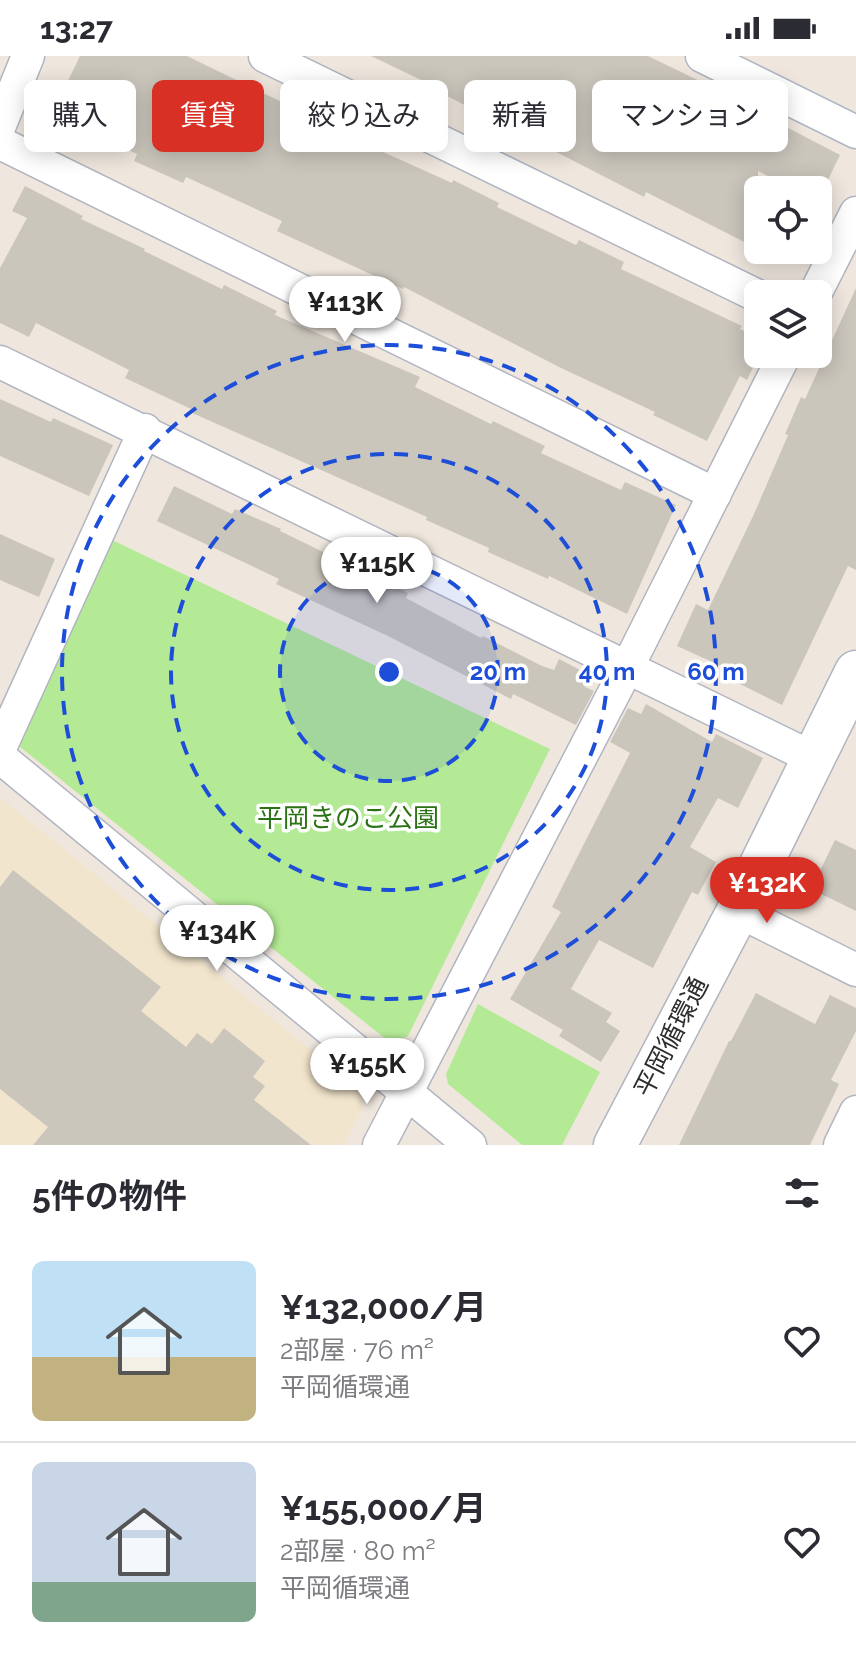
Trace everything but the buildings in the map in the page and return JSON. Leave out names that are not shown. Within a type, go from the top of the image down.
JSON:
[{"type":"street","points":[[0,125],[28,56]]},
{"type":"street","points":[[265,56],[744,289]]},
{"type":"street","points":[[702,56],[856,132]]},
{"type":"street","points":[[0,143],[715,494]]},
{"type":"street","points":[[822,280],[856,213]]},
{"type":"street","points":[[0,362],[813,758]]},
{"type":"street","points":[[379,1145],[628,666],[778,368]]},
{"type":"street","points":[[0,748],[145,430]]},
{"type":"street","name":"平岡循環通","points":[[615,1145],[738,911],[856,672]]},
{"type":"street","points":[[0,757],[470,1145]]},
{"type":"street","points":[[738,911],[856,970]]},
{"type":"street","points":[[840,1145],[856,1112]]},
{"type":"shaded area","points":[[0,797],[359,1089],[363,1107],[344,1145],[0,1145]]},
{"type":"green space","name":"平岡きのこ公園","points":[[108,538],[550,749],[408,1036],[392,1044],[20,747],[17,729]]},
{"type":"green space","points":[[478,1004],[600,1072],[562,1145],[522,1145],[448,1084],[446,1074]]}]
